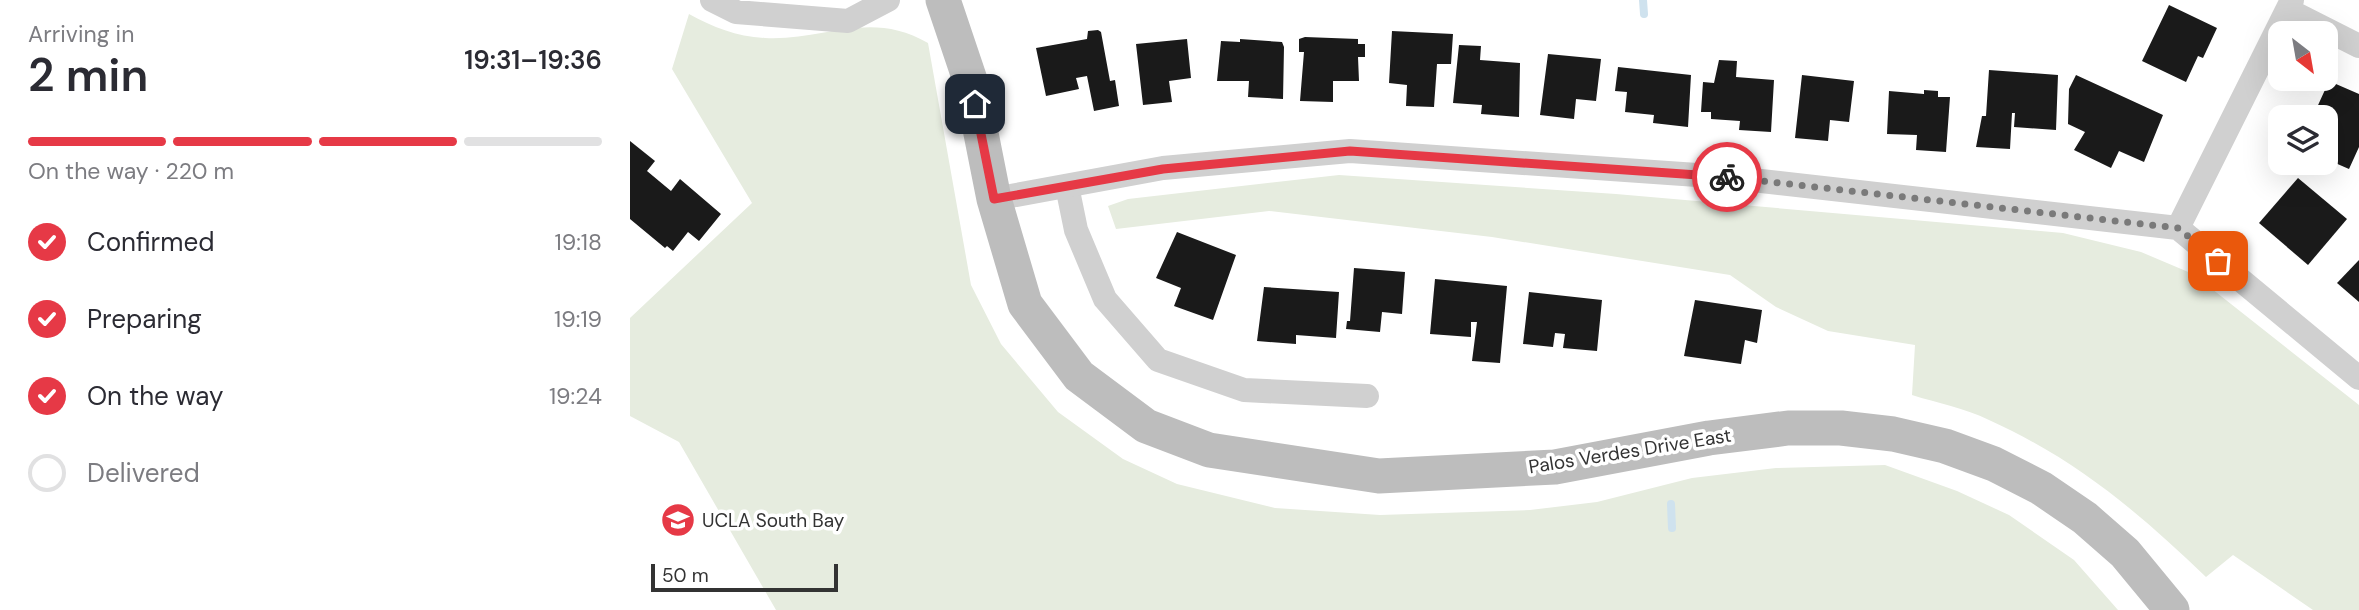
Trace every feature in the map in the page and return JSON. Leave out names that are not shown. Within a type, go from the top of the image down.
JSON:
[{"type":"street","points":[[712,0],[736,12],[848,21],[888,0]]},
{"type":"street","name":"Palos Verdes Drive East","points":[[943,0],[971,83],[994,199],[1025,304],[1079,376],[1146,426],[1209,450],[1379,476],[1555,467],[1709,438],[1788,428],[1841,428],[1894,433],[1945,446],[1994,464],[2041,488],[2085,518],[2124,553],[2172,610]]},
{"type":"street","points":[[2178,228],[2290,5],[2359,46]]},
{"type":"street","points":[[994,199],[1163,169],[1350,151],[1726,177],[2178,228],[2359,378]]},
{"type":"street","points":[[1067,186],[1076,230],[1105,299],[1158,359],[1244,390],[1367,396]]},
{"type":"shaded area","points":[[689,14],[726,31],[745,36],[787,38],[866,27],[907,33],[928,43],[971,285],[1001,344],[1058,412],[1123,459],[1177,484],[1275,508],[1380,515],[1530,510],[1597,502],[1692,478],[1776,468],[1885,465],[1957,491],[2009,515],[2074,560],[2118,610],[776,610],[679,442],[630,416],[630,318],[752,203],[672,69]]},
{"type":"shaded area","points":[[1339,175],[1616,194],[2063,233],[2141,252],[2193,274],[2359,405],[2359,610],[2313,610],[2233,555],[2206,577],[2130,509],[2050,452],[1980,416],[1912,395],[1915,345],[1828,331],[1776,307],[1730,275],[1492,237],[1269,211],[1116,229],[1108,206],[1128,199]]},
{"type":"building","points":[[2169,5],[2217,28],[2203,58],[2198,56],[2186,82],[2142,61]]},
{"type":"building","points":[[1088,31],[1101,32],[1110,81],[1115,80],[1119,106],[1094,111],[1087,76],[1076,78],[1079,89],[1046,96],[1036,48],[1087,39]]},
{"type":"building","points":[[1392,31],[1453,34],[1451,64],[1437,64],[1434,107],[1406,106],[1407,85],[1389,83]]},
{"type":"building","points":[[1187,39],[1191,78],[1169,81],[1172,102],[1143,105],[1136,44]]},
{"type":"building","points":[[1240,39],[1282,42],[1283,99],[1248,97],[1249,81],[1217,81],[1221,41],[1240,42]]},
{"type":"building","points":[[1299,39],[1358,39],[1358,44],[1365,44],[1365,57],[1358,57],[1359,81],[1333,81],[1333,102],[1300,101],[1304,52],[1299,52]]},
{"type":"building","points":[[1459,45],[1481,46],[1480,60],[1520,63],[1519,117],[1481,114],[1482,105],[1453,103]]},
{"type":"building","points":[[1548,54],[1601,59],[1596,101],[1576,99],[1574,119],[1540,115]]},
{"type":"building","points":[[1719,60],[1737,61],[1736,77],[1774,80],[1771,132],[1739,130],[1740,121],[1711,119],[1711,112],[1701,112],[1703,82],[1714,83]]},
{"type":"building","points":[[1618,67],[1691,75],[1688,127],[1653,123],[1654,115],[1625,112],[1627,92],[1615,91]]},
{"type":"building","points":[[1989,70],[2058,75],[2056,130],[2014,127],[2015,113],[2012,113],[2010,149],[1976,147],[1982,116],[1986,116]]},
{"type":"building","points":[[1802,75],[1854,81],[1849,122],[1830,120],[1828,141],[1795,138]]},
{"type":"building","points":[[2076,75],[2163,115],[2144,162],[2119,151],[2111,168],[2074,150],[2085,132],[2068,124],[2069,89]]},
{"type":"building","points":[[2338,85],[2359,94],[2359,147],[2349,169],[2338,164],[2338,105],[2318,105],[2324,91],[2338,91]]},
{"type":"building","points":[[1924,90],[1938,91],[1938,97],[1950,97],[1946,152],[1916,150],[1917,135],[1887,134],[1889,91],[1924,94]]},
{"type":"building","points":[[630,141],[655,161],[647,171],[671,191],[680,179],[721,214],[699,241],[688,232],[673,251],[667,246],[665,248],[630,219]]},
{"type":"building","points":[[2298,178],[2347,219],[2308,265],[2259,223]]},
{"type":"building","points":[[1177,232],[1236,255],[1213,320],[1174,306],[1181,288],[1156,278]]},
{"type":"building","points":[[2359,260],[2359,302],[2337,283]]},
{"type":"building","points":[[1354,268],[1405,272],[1402,314],[1382,312],[1380,332],[1346,329],[1347,321],[1350,321]]},
{"type":"building","points":[[1435,279],[1507,286],[1500,363],[1472,361],[1477,322],[1471,322],[1471,337],[1430,334]]},
{"type":"building","points":[[1264,287],[1339,292],[1336,338],[1296,335],[1296,344],[1257,341]]},
{"type":"building","points":[[1529,292],[1602,300],[1597,351],[1563,348],[1565,334],[1555,333],[1553,347],[1523,344]]},
{"type":"building","points":[[1695,300],[1762,310],[1757,343],[1745,340],[1741,364],[1684,356]]},
{"type":"waterway","points":[[1643,0],[1644,14]]},
{"type":"waterway","points":[[1671,504],[1672,528]]},
{"type":"way so far","points":[[1727,177],[2178,228],[2218,261]]},
{"type":"place","name":"UCLA South Bay","points":[[678,520]]},
{"type":"route","points":[[975,104],[994,199],[1163,169],[1350,151],[1727,177]]}]
